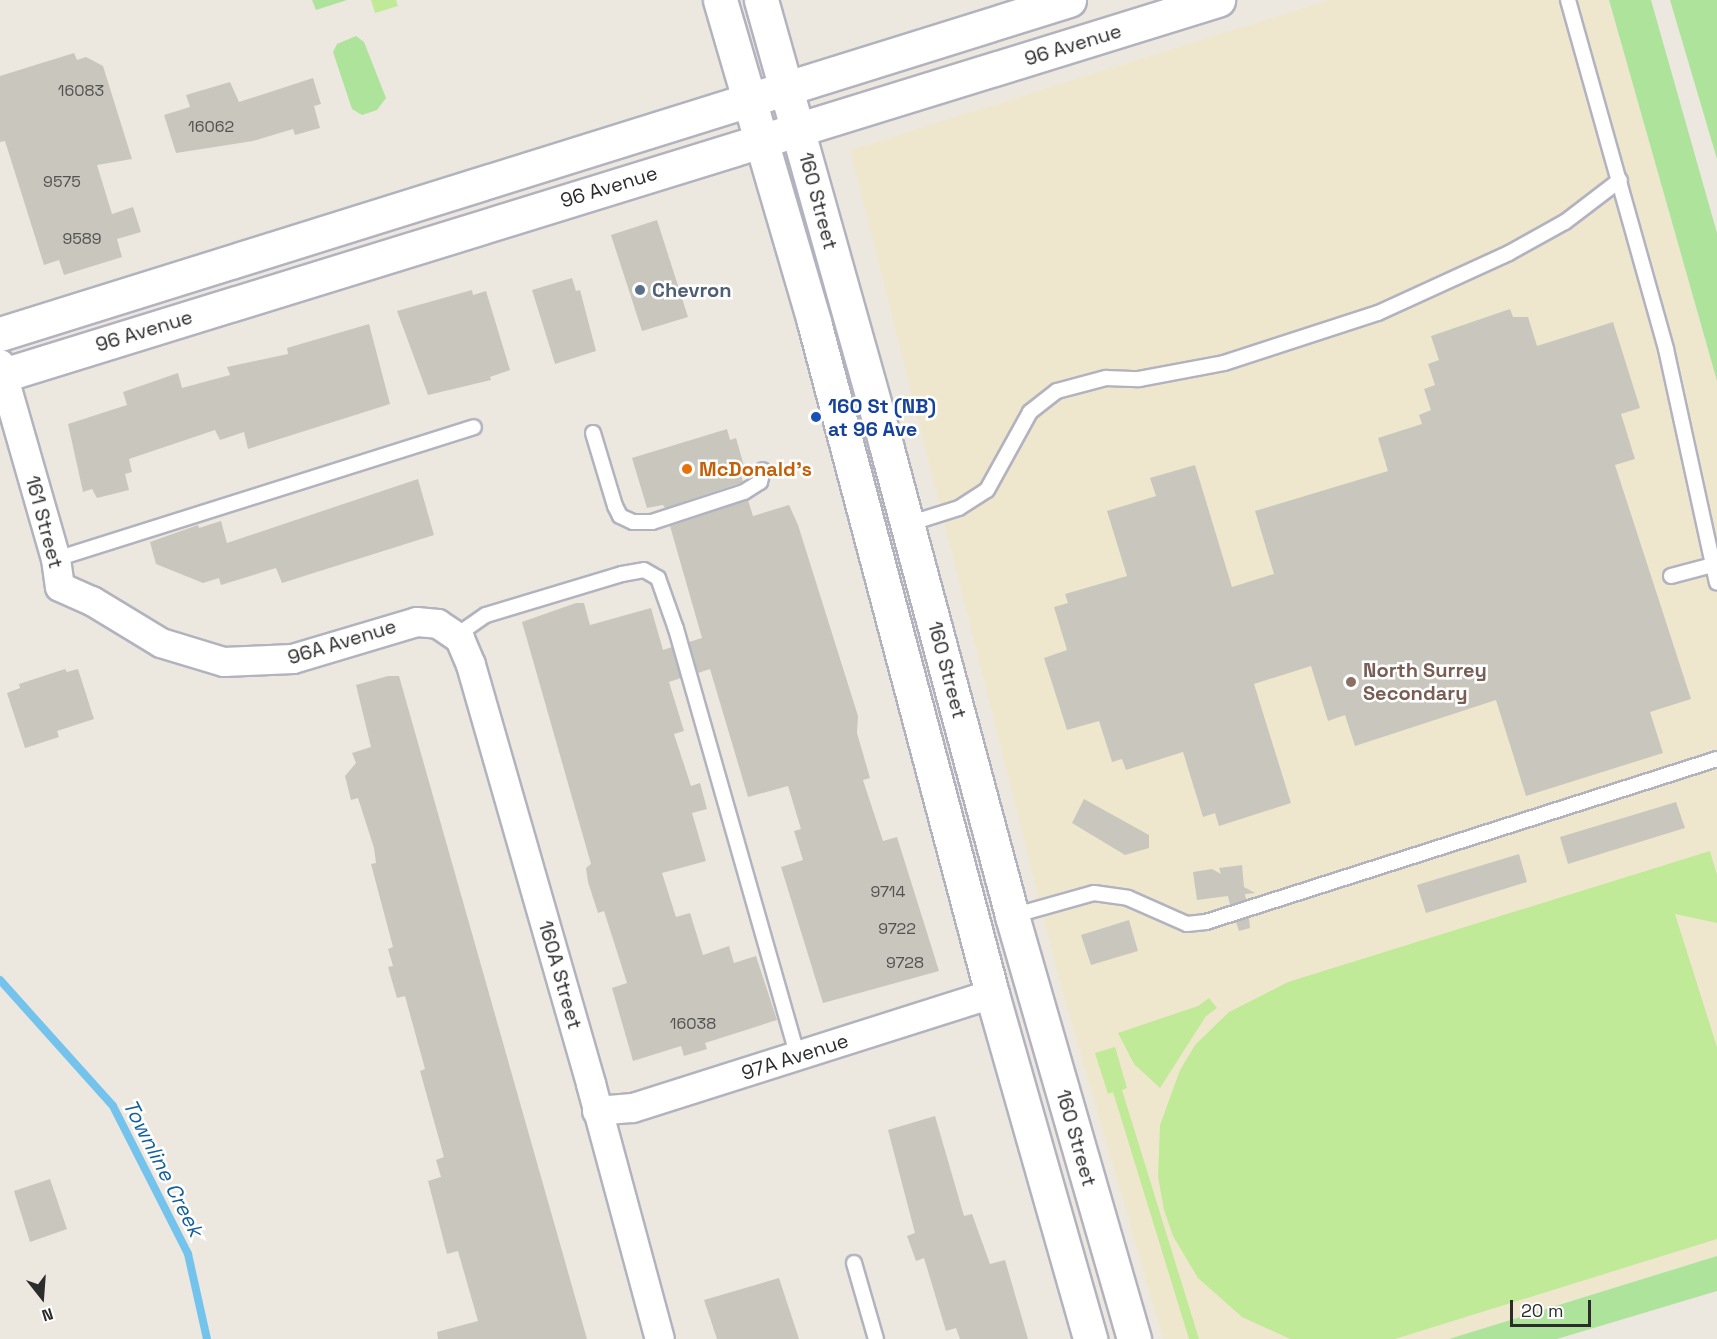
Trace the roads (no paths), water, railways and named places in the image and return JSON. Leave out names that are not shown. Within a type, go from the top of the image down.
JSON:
[{"type":"main road","name":"160 Street","points":[[720,0],[751,99],[858,482],[992,994],[1090,1339]]},
{"type":"main road","name":"160 Street","points":[[761,0],[908,524],[1012,916],[1134,1339]]},
{"type":"main road","name":"96 Avenue","points":[[0,334],[1069,0]]},
{"type":"main road","name":"96 Avenue","points":[[1,372],[1218,0]]},
{"type":"street","name":"161 Street","points":[[1,372],[56,559],[60,587],[92,601],[176,650]]},
{"type":"street","name":"96A Avenue","points":[[176,650],[224,662],[273,662],[306,656],[402,624],[447,630]]},
{"type":"street","name":"160A Street","points":[[447,630],[471,664],[660,1339]]},
{"type":"street","name":"97A Avenue","points":[[597,1111],[633,1108],[992,994]]},
{"type":"lane","points":[[1568,0],[1620,180],[1684,419],[1717,583]]},
{"type":"lane","points":[[908,524],[959,508],[987,490],[1030,412],[1057,391],[1096,380],[1138,379],[1224,363],[1378,313],[1509,253],[1564,222],[1620,180]]},
{"type":"lane","points":[[56,559],[474,427]]},
{"type":"lane","points":[[593,433],[615,506],[620,516],[633,522],[652,522],[744,492],[760,482],[763,470]]},
{"type":"lane","points":[[1671,576],[1713,566]]},
{"type":"lane","points":[[447,630],[486,615],[622,574],[644,570],[658,578],[676,629],[798,1057]]},
{"type":"lane","points":[[1012,916],[1094,893],[1128,898],[1187,924],[1206,922],[1707,765],[1717,759]]},
{"type":"lane","points":[[854,1263],[876,1339]]},
{"type":"waterway","name":"Townline Creek","points":[[0,980],[113,1106],[188,1254],[207,1339]]},
{"type":"place","name":"Chevron","points":[[640,290]]},
{"type":"place","name":"160 St (NB) at 96 Ave","points":[[816,417]]},
{"type":"place","name":"McDonald's","points":[[687,469]]},
{"type":"place","name":"North Surrey Secondary","points":[[1351,682]]}]
